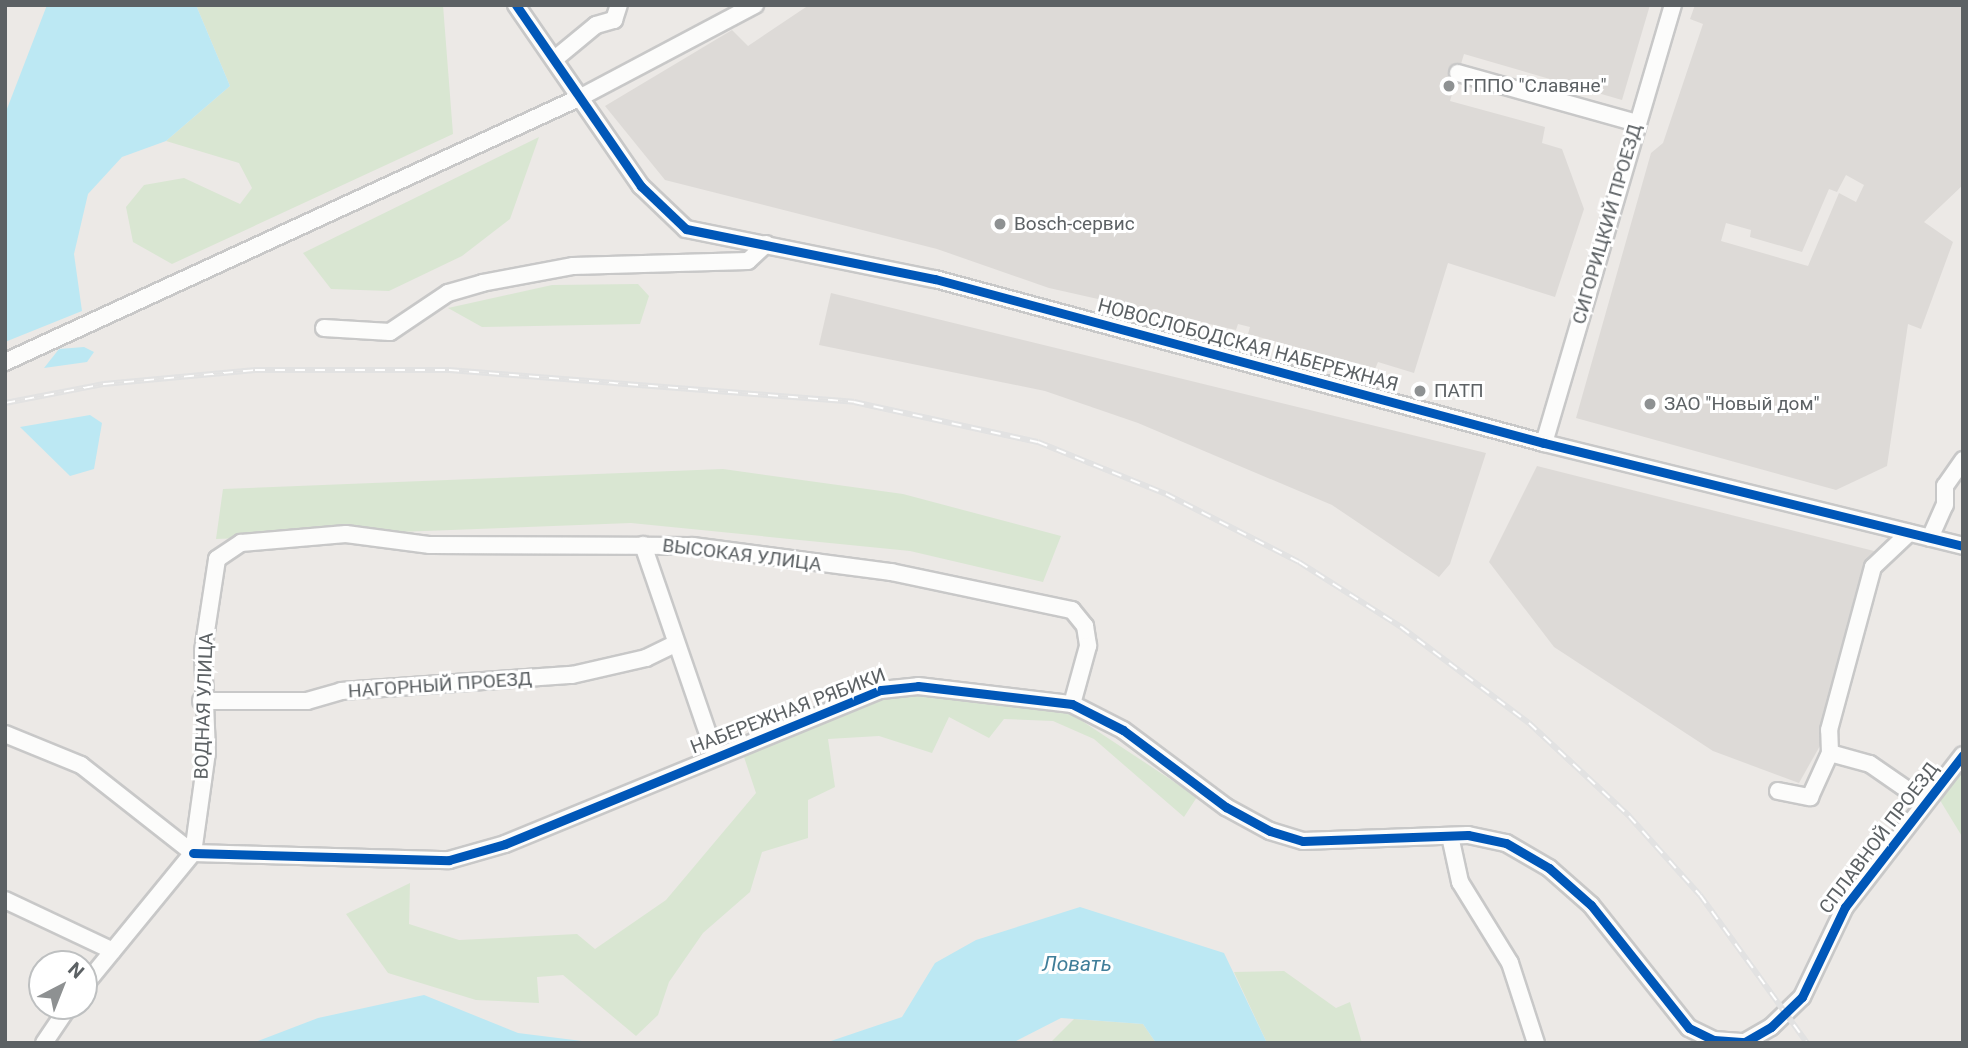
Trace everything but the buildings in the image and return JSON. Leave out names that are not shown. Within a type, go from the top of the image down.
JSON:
[{"type":"street","name":"НОВОСЛОБОДСКАЯ НАБЕРЕЖНАЯ","points":[[516,5],[664,212],[686,229],[934,279],[1544,443],[1963,546]]},
{"type":"street","points":[[556,58],[596,25],[614,20],[619,5]]},
{"type":"street","points":[[5,362],[581,97],[755,5]]},
{"type":"street","name":"СИГОРИЦКИЙ ПРОЕЗД","points":[[1544,443],[1673,5]]},
{"type":"street","points":[[1458,73],[1637,123]]},
{"type":"street","points":[[324,328],[390,332],[448,293],[482,283],[573,266],[748,261],[766,244]]},
{"type":"street","points":[[1930,538],[1945,505],[1945,486],[1963,460]]},
{"type":"street","points":[[1779,791],[1810,797],[1830,753],[1829,730],[1873,567],[1909,533]]},
{"type":"street","name":"ВЫСОКАЯ УЛИЦА","points":[[226,548],[346,534],[430,545],[643,545],[891,572],[1072,610],[1085,626],[1088,646],[1072,704]]},
{"type":"street","points":[[643,545],[674,644],[716,757]]},
{"type":"street","name":"ВОДНАЯ УЛИЦА","points":[[193,853],[207,752],[201,701],[217,559],[226,548]]},
{"type":"street","name":"НАГОРНЫЙ ПРОЕЗД","points":[[201,701],[307,701],[341,691],[572,675],[646,658],[674,644]]},
{"type":"street","name":"НАБЕРЕЖНАЯ РЯБИКИ","points":[[193,853],[449,860],[505,844],[716,757],[899,687],[1072,704],[1123,730],[1226,807],[1270,831],[1303,841],[1450,836],[1506,843],[1549,867],[1591,905],[1689,1028],[1714,1042],[1745,1042],[1786,1016]]},
{"type":"street","points":[[5,734],[81,765],[193,853],[98,969]]},
{"type":"street","points":[[1830,753],[1870,764],[1925,802]]},
{"type":"street","name":"СПЛАВНОЙ ПРОЕЗД","points":[[1786,1016],[1802,997],[1845,906],[1963,755]]},
{"type":"street","points":[[1450,836],[1460,882],[1510,963],[1536,1043]]},
{"type":"street","points":[[5,900],[113,951]]},
{"type":"street","points":[[44,1043],[60,1020]]},
{"type":"shaded area","points":[[809,5],[1650,5],[1622,100],[1464,54],[1450,101],[1545,127],[1542,143],[1562,149],[1584,209],[1555,297],[1448,263],[1414,373],[1378,362],[1375,369],[1248,334],[1250,327],[1238,324],[1236,330],[1049,288],[937,249],[665,180],[605,106],[732,30],[748,46]]},
{"type":"shaded area","points":[[1695,5],[1963,5],[1963,185],[1924,222],[1953,242],[1921,329],[1908,324],[1887,466],[1836,490],[1576,418],[1651,153],[1663,143],[1703,24],[1690,19]],"holes":[[[1846,175],[1864,185],[1856,202],[1839,193],[1808,266],[1721,241],[1726,223],[1751,230],[1750,237],[1802,252],[1829,189],[1837,192]]]},
{"type":"shaded area","points":[[831,293],[1486,453],[1450,564],[1439,577],[1332,505],[1138,423],[1045,391],[819,345]]},
{"type":"shaded area","points":[[1537,466],[1874,551],[1821,744],[1799,783],[1713,751],[1554,647],[1489,562]]},
{"type":"green space","points":[[196,5],[443,5],[453,134],[172,264],[133,242],[126,207],[144,185],[184,178],[240,204],[252,188],[239,163],[166,141],[230,86]]},
{"type":"green space","points":[[539,137],[510,219],[462,256],[389,291],[331,289],[303,253]]},
{"type":"green space","points":[[638,284],[649,296],[640,324],[482,327],[448,308],[552,285]]},
{"type":"green space","points":[[723,469],[903,494],[1061,536],[1043,582],[910,551],[631,523],[216,539],[223,489]]},
{"type":"green space","points":[[908,693],[1067,711],[1197,797],[1184,817],[1094,739],[1053,721],[1004,719],[989,738],[949,717],[932,753],[879,736],[828,739],[835,787],[808,800],[808,838],[762,852],[750,892],[703,933],[669,982],[658,1015],[636,1036],[563,975],[537,977],[539,1003],[476,1000],[388,973],[346,914],[410,883],[409,924],[459,940],[577,934],[595,949],[666,900],[756,793],[743,754],[879,697]]},
{"type":"green space","points":[[1963,768],[1963,838],[1938,797]]},
{"type":"green space","points":[[1284,971],[1336,1008],[1350,1002],[1362,1043],[1267,1043],[1234,972]]},
{"type":"green space","points":[[1074,1019],[1143,1024],[1156,1043],[1050,1043]]},
{"type":"water","points":[[47,5],[196,5],[230,86],[166,141],[122,157],[88,194],[74,254],[82,311],[5,342],[5,114]]},
{"type":"water","points":[[84,347],[94,352],[87,362],[44,368],[59,349]]},
{"type":"water","points":[[90,415],[102,423],[94,469],[70,476],[20,427]]},
{"type":"water","name":"Ловать","points":[[1080,907],[1224,953],[1267,1043],[1156,1043],[1143,1024],[1061,1018],[1012,1043],[825,1043],[902,1017],[935,963],[976,940]]},
{"type":"water","points":[[424,995],[518,1033],[598,1043],[253,1043],[318,1018]]},
{"type":"railway","points":[[5,403],[104,384],[255,370],[449,370],[854,402],[1038,442],[1166,494],[1299,562],[1401,627],[1529,723],[1629,816],[1700,895],[1807,1043]]},
{"type":"cycle path","points":[[516,5],[641,186],[686,229],[935,279],[1544,443],[1963,546]]},
{"type":"cycle path","points":[[193,853],[449,860],[505,844],[881,690],[918,686],[1072,704],[1123,730],[1226,807],[1270,831],[1303,841],[1468,835],[1506,843],[1549,868],[1591,905],[1689,1028],[1714,1040],[1745,1042],[1771,1027],[1802,997],[1845,907],[1963,755]]},
{"type":"place","name":"ГППО \"Славяне\"","points":[[1449,86]]},
{"type":"place","name":"Bosch-сервис","points":[[1000,224]]},
{"type":"place","name":"ПАТП","points":[[1420,391]]},
{"type":"place","name":"ЗАО \"Новый дом\"","points":[[1650,404]]}]
